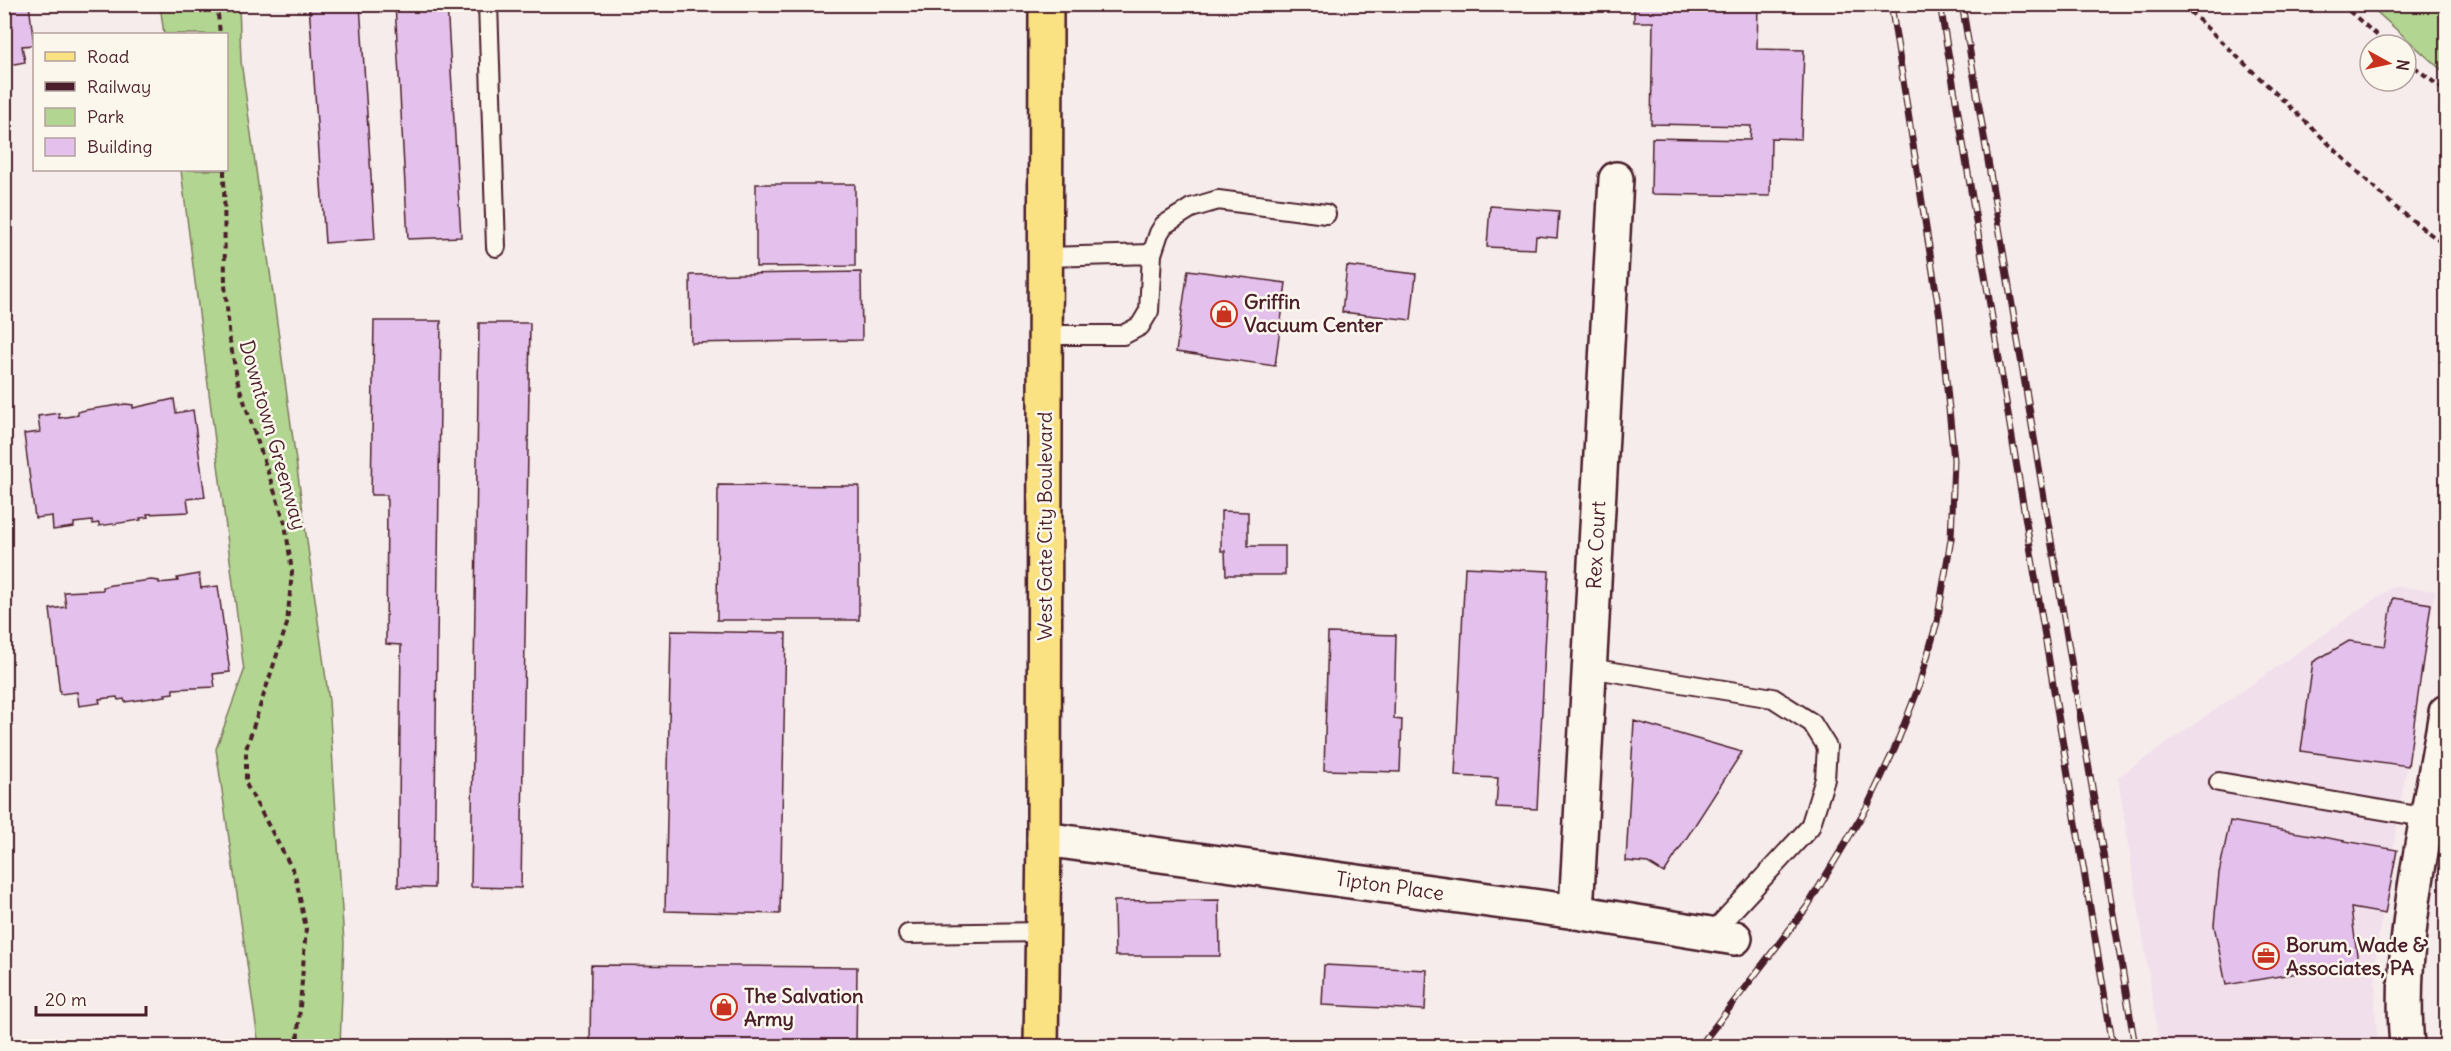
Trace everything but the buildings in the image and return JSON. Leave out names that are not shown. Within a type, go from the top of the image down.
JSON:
[{"type":"main road","name":"West Gate City Boulevard","points":[[1041,1047],[1044,839],[1046,4]]},
{"type":"street","name":"Rex Court","points":[[1576,912],[1616,179]]},
{"type":"street","points":[[2407,1047],[2405,987],[2412,915],[2446,712]]},
{"type":"street","name":"Tipton Place","points":[[1044,839],[1576,912],[1723,936]]},
{"type":"lane","points":[[488,4],[496,247]]},
{"type":"lane","points":[[1046,335],[1123,335],[1140,326],[1149,311],[1152,254],[1164,225],[1191,207],[1218,200],[1326,214]]},
{"type":"lane","points":[[1046,257],[1152,254]]},
{"type":"lane","points":[[1589,668],[1773,698],[1812,723],[1827,747],[1825,779],[1810,827],[1723,936]]},
{"type":"lane","points":[[2220,782],[2429,818]]},
{"type":"lane","points":[[908,934],[1043,932]]},
{"type":"path","points":[[217,4],[220,33]]},
{"type":"path","points":[[2182,4],[2394,206],[2446,246]]},
{"type":"path","points":[[2341,4],[2374,33]]},
{"type":"path","points":[[2418,70],[2446,92]]},
{"type":"path","name":"Downtown Greenway","points":[[224,171],[225,285],[230,341],[238,383],[285,523],[292,572],[287,624],[246,749],[246,784],[295,874],[306,928],[297,1047]]},
{"type":"shaded area","points":[[2394,586],[2435,591],[2376,953],[2375,1007],[2378,1046],[2160,1046],[2118,777]]},
{"type":"green space","points":[[160,5],[239,5],[241,61],[329,701],[344,943],[340,1046],[259,1046],[216,749],[244,671],[181,171],[228,171],[228,33],[164,33]]},
{"type":"green space","points":[[2369,5],[2446,5],[2446,74],[2418,49],[2418,33],[2400,33]]},
{"type":"railway","points":[[1700,1046],[1807,907],[1867,807],[1895,748],[1918,689],[1937,622],[1951,539],[1954,460],[1940,317],[1891,4]]},
{"type":"railway","points":[[1940,4],[2113,1046]]},
{"type":"railway","points":[[1962,4],[2135,1046]]},
{"type":"place","name":"Griffin Vacuum Center","points":[[1224,314]]},
{"type":"place","name":"Borum, Wade & Associates, PA","points":[[2266,956]]},
{"type":"place","name":"The Salvation Army","points":[[724,1007]]}]
